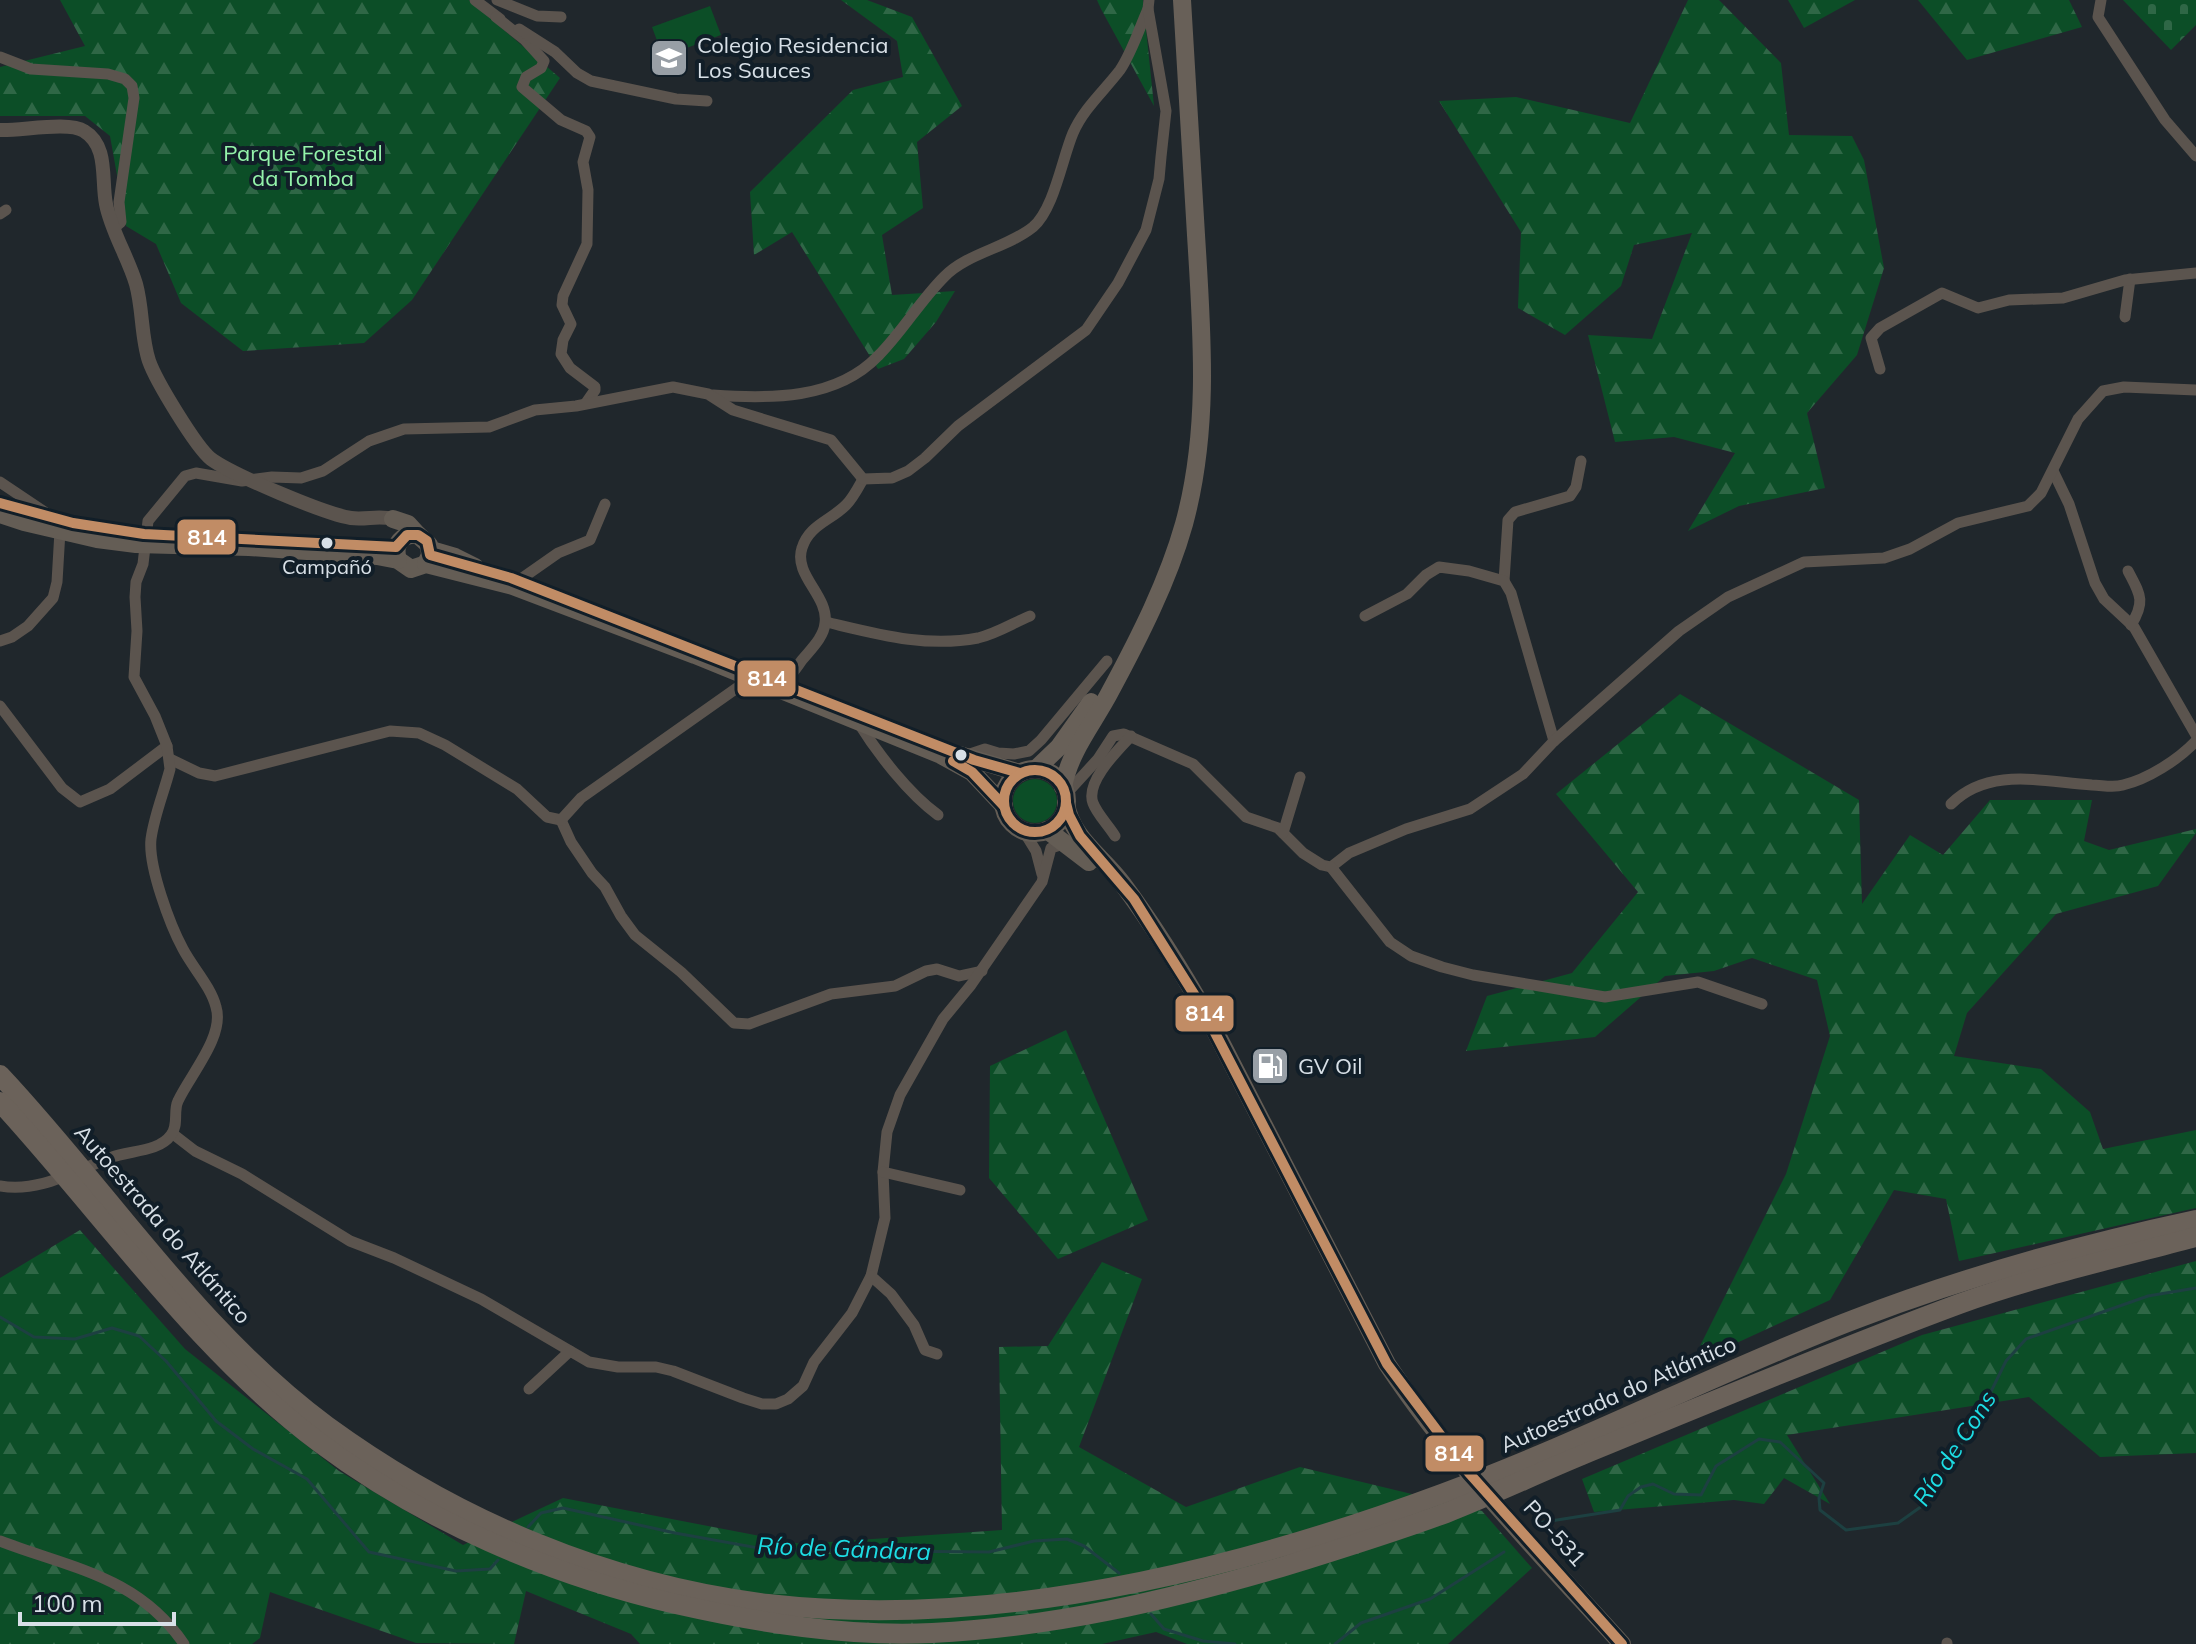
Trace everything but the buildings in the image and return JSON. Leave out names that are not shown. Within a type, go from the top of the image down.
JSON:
[{"type":"highway","points":[[1065,794],[1070,760],[1111,691],[1169,569],[1183,525],[1199,451],[1203,394],[1202,329],[1182,0]]},
{"type":"highway","points":[[1186,75],[1191,27],[1190,0]]},
{"type":"highway","points":[[1028,771],[1059,747],[1140,631]]},
{"type":"highway","name":"Autoestrada do Atlántico","points":[[0,1075],[69,1151],[182,1288],[278,1386],[377,1460],[459,1509],[548,1548],[603,1567],[676,1587],[768,1604],[868,1610],[1012,1601],[1157,1577],[1446,1503]]},
{"type":"highway","name":"Autoestrada do Atlántico","points":[[0,1102],[239,1373],[315,1440],[399,1495],[490,1542],[585,1580],[731,1616],[829,1631],[928,1633],[1026,1625],[1123,1610],[1200,1591],[1339,1550],[1532,1467],[1966,1302],[2061,1272],[2196,1237]]},
{"type":"highway","name":"Autoestrada do Atlántico","points":[[1532,1467],[1781,1349],[1930,1292],[2058,1253],[2196,1220]]},
{"type":"main road","points":[[0,503],[59,526]]},
{"type":"main road","points":[[0,514],[59,526],[152,537],[404,545],[427,541],[429,556]]},
{"type":"main road","points":[[393,519],[408,524],[404,545],[411,569],[429,556],[455,557],[786,682],[963,756],[1054,776],[1065,794],[1068,818],[1074,829],[1120,881],[1142,914]]},
{"type":"main road","points":[[429,556],[513,586],[743,679],[856,719],[972,772],[1004,806],[1010,821],[1023,830],[1045,831],[1066,843],[1142,914]]},
{"type":"main road","points":[[1004,806],[1008,784],[1028,771]]},
{"type":"main road","points":[[1045,831],[1061,819],[1065,794]]},
{"type":"main road","name":"PO-531","points":[[1142,914],[1209,1019],[1387,1364],[1453,1453],[1622,1644]]},
{"type":"street","points":[[475,0],[525,40],[544,61],[541,68],[526,77],[522,87],[561,120],[586,131],[590,137],[583,162],[588,190],[587,244],[563,296],[562,305],[571,324],[563,340],[561,354],[570,368],[595,387],[585,404]]},
{"type":"street","points":[[497,0],[537,16],[561,17]]},
{"type":"street","points":[[2101,0],[2098,17],[2165,120],[2196,156]]},
{"type":"street","points":[[0,1186],[16,1189],[36,1187],[112,1157],[155,1147],[173,1134],[176,1105],[215,1033],[216,1005],[182,947],[151,863],[151,840],[170,759],[155,716],[134,677],[136,582],[143,564],[148,521],[185,476],[196,473],[255,481],[272,477],[301,478],[323,471],[369,441],[404,429],[429,426],[489,427],[535,410],[673,387],[708,394],[781,398],[845,379],[877,358],[946,274],[1036,225],[1045,210],[1074,129],[1120,69],[1149,5]]},
{"type":"street","points":[[863,479],[892,478],[925,458],[958,426],[1086,330],[1118,283],[1146,230],[1159,179],[1166,111],[1149,5]]},
{"type":"street","points":[[496,17],[539,40],[591,81],[676,99],[707,101]]},
{"type":"street","points":[[0,57],[31,69],[108,74],[125,79],[132,86],[134,98],[119,202],[121,222],[114,228]]},
{"type":"street","points":[[0,130],[77,127],[88,134],[101,154],[106,204],[135,283],[149,360],[202,450],[220,464],[255,481],[346,517],[393,519]]},
{"type":"street","points":[[1880,369],[1871,338],[1880,328],[1942,293],[1978,308],[2009,300],[2063,298],[2130,279],[2196,273]]},
{"type":"street","points":[[2125,317],[2130,279]]},
{"type":"street","points":[[1331,867],[1349,853],[1406,829],[1470,809],[1523,774],[1554,741],[1679,631],[1728,597],[1804,562],[1884,558],[1910,549],[1958,523],[2028,506],[2041,493],[2078,419],[2103,391],[2124,387],[2196,390]]},
{"type":"street","points":[[708,394],[733,410],[831,440],[863,479]]},
{"type":"street","points":[[1554,741],[1511,593],[1504,581],[1508,520],[1515,512],[1570,496],[1576,487],[1581,461]]},
{"type":"street","points":[[1951,804],[1964,791],[1995,780],[2120,786],[2163,766],[2196,738],[2131,625],[2104,599],[2095,583],[2069,504],[2053,471]]},
{"type":"street","points":[[786,682],[819,639],[826,622],[824,610],[803,571],[800,552],[812,529],[846,505],[863,479]]},
{"type":"street","points":[[0,482],[59,526],[57,582],[53,598],[28,626],[0,641]]},
{"type":"street","points":[[518,581],[558,553],[590,540],[605,504]]},
{"type":"street","points":[[1365,616],[1407,594],[1439,567],[1469,571],[1504,581]]},
{"type":"street","points":[[2128,571],[2141,600],[2140,611],[2131,625]]},
{"type":"street","points":[[826,622],[909,641],[928,642],[978,638],[1030,616]]},
{"type":"street","points":[[963,756],[985,749],[1014,754],[1029,751],[1107,661]]},
{"type":"street","points":[[561,820],[581,798],[743,679]]},
{"type":"street","points":[[0,706],[62,788],[80,802],[110,789],[167,746]]},
{"type":"street","points":[[856,719],[876,749],[920,802],[938,815]]},
{"type":"street","points":[[170,759],[192,770],[215,776],[390,731],[419,733],[445,745],[517,789],[547,817],[561,820]]},
{"type":"street","points":[[876,749],[874,742],[887,732]]},
{"type":"street","points":[[1065,794],[1098,759],[1113,736],[1131,736],[1193,764],[1246,817],[1267,823],[1283,833],[1303,853],[1331,867],[1390,942],[1411,956],[1473,975],[1605,997],[1698,982],[1762,1004]]},
{"type":"street","points":[[1115,836],[1093,803],[1092,790],[1101,772],[1131,736]]},
{"type":"street","points":[[1070,760],[1075,766],[1090,767]]},
{"type":"street","points":[[1283,833],[1300,777]]},
{"type":"street","points":[[561,820],[571,842],[605,887],[635,935],[681,972],[734,1023],[749,1024],[831,994],[895,986],[926,971],[937,969],[959,976],[982,971]]},
{"type":"street","points":[[1023,830],[1039,858],[1042,882]]},
{"type":"street","points":[[1045,831],[1043,853],[1047,861]]},
{"type":"street","points":[[173,1134],[195,1151],[242,1174],[350,1241],[481,1299],[589,1362],[673,1371],[752,1401],[776,1404],[788,1399],[803,1386],[820,1353],[852,1313],[871,1276],[885,1218],[883,1172],[887,1132],[900,1095],[943,1019],[982,971],[1042,882],[1051,848],[1066,843]]},
{"type":"street","points":[[883,1172],[960,1190]]},
{"type":"street","points":[[871,1276],[891,1294],[914,1325],[925,1350],[937,1354]]},
{"type":"street","points":[[529,1389],[570,1351]]},
{"type":"street","name":"PO-531","points":[[1507,1515],[1611,1644]]},
{"type":"street","name":"PO-531","points":[[1507,1515],[1632,1644]]},
{"type":"street","points":[[0,1541],[110,1579],[171,1626],[184,1644]]},
{"type":"green space","name":"Parque Forestal da Tomba","points":[[60,0],[469,0],[560,78],[412,300],[364,343],[243,351],[181,303],[156,244],[126,226],[110,136],[85,116],[0,116],[0,67],[85,46]]},
{"type":"green space","points":[[841,0],[867,0],[912,17],[962,106],[917,142],[923,208],[882,235],[892,295],[955,291],[936,322],[904,359],[878,369],[792,232],[754,255],[750,192],[853,90],[903,77],[897,41]]},
{"type":"green space","points":[[1097,0],[1143,0],[1154,106],[1101,9]]},
{"type":"green space","points":[[1688,0],[1719,0],[1781,63],[1789,135],[1852,136],[1864,160],[1884,268],[1857,355],[1807,413],[1825,488],[1739,506],[1688,531],[1735,453],[1674,437],[1615,442],[1588,335],[1652,339],[1692,233],[1634,245],[1621,286],[1565,335],[1518,308],[1521,232],[1439,101],[1516,97],[1630,123]]},
{"type":"green space","points":[[1788,0],[1855,0],[1804,28]]},
{"type":"green space","points":[[1918,0],[2069,0],[2082,27],[1967,60]]},
{"type":"green space","points":[[2123,0],[2196,0],[2196,25],[2171,50]]},
{"type":"green space","points":[[710,6],[721,35],[663,57],[652,27]]},
{"type":"green space","points":[[1680,694],[1859,800],[1862,904],[1910,835],[1943,855],[1990,800],[2092,800],[2084,841],[2109,850],[2196,829],[2158,886],[2056,914],[1967,1013],[1954,1056],[2041,1069],[2090,1112],[2103,1149],[2196,1130],[2196,1208],[1959,1261],[1946,1199],[1894,1190],[1830,1300],[1691,1364],[1786,1174],[1830,1036],[1817,980],[1752,958],[1714,971],[1665,976],[1595,1037],[1466,1051],[1487,996],[1572,973],[1638,892],[1556,794]]},
{"type":"green space","points":[[1035,779],[1051,785],[1057,801],[1051,817],[1035,823],[1019,817],[1013,801],[1019,785]]},
{"type":"green space","points":[[1066,1030],[1148,1220],[1058,1259],[989,1178],[990,1066]]},
{"type":"green space","points":[[80,1230],[185,1349],[339,1471],[463,1545],[563,1498],[801,1544],[1002,1530],[999,1347],[1048,1346],[1102,1262],[1142,1279],[1079,1447],[1186,1507],[1300,1467],[1482,1511],[1532,1568],[1448,1644],[1187,1644],[1156,1632],[1102,1644],[640,1644],[631,1634],[526,1591],[514,1644],[416,1643],[270,1592],[260,1638],[252,1644],[0,1644],[0,1278]]},
{"type":"green space","points":[[2196,1261],[2196,1453],[2100,1457],[2029,1397],[1787,1435],[1830,1504],[1784,1478],[1764,1504],[1734,1500],[1594,1512],[1582,1479],[1922,1335]]},
{"type":"waterway","name":"Río de Cons","points":[[1538,1523],[1620,1510],[1628,1496],[1641,1487],[1653,1484],[1674,1494],[1701,1495],[1716,1466],[1759,1439],[1780,1442],[1824,1483],[1819,1498],[1820,1510],[1846,1530],[1898,1523],[1922,1506],[1979,1416],[2006,1361],[2026,1339],[2148,1296],[2196,1288]]},
{"type":"waterway","points":[[0,1317],[34,1337],[75,1339],[112,1328],[139,1336],[166,1361],[216,1421],[253,1449],[307,1479],[369,1552],[456,1571],[490,1569],[498,1560]]},
{"type":"waterway","name":"Río de Gándara","points":[[528,1527],[541,1513],[563,1508],[770,1550],[989,1552],[1034,1541],[1067,1539],[1084,1546],[1119,1573]]},
{"type":"waterway","name":"Río de Cons","points":[[1335,1644],[1361,1623],[1430,1599],[1504,1552]]},
{"type":"waterway","name":"Río de Gándara","points":[[1151,1614],[1164,1629],[1203,1641],[1235,1644]]},
{"type":"transit line","name":"814","points":[[0,503],[73,523],[144,534],[396,547],[407,535],[418,535],[427,541],[430,555],[511,578],[974,760],[1020,773]]},
{"type":"transit line","name":"814","points":[[953,761],[972,772],[1004,806]]},
{"type":"transit line","name":"814","points":[[1029,770],[1041,770],[1057,779],[1064,789],[1066,801],[1064,813],[1057,823],[1041,832],[1029,832],[1009,818],[1004,807],[1004,795],[1018,775],[1029,770]]},
{"type":"transit line","name":"814","points":[[1066,803],[1080,836],[1134,899],[1199,1002],[1387,1364],[1469,1473],[1622,1644]]},
{"type":"place","name":"Colegio Residencia Los Sauces","points":[[669,58]]},
{"type":"place","name":"Campañó","points":[[327,543]]},
{"type":"place","name":"GV Oil","points":[[1270,1066]]}]
